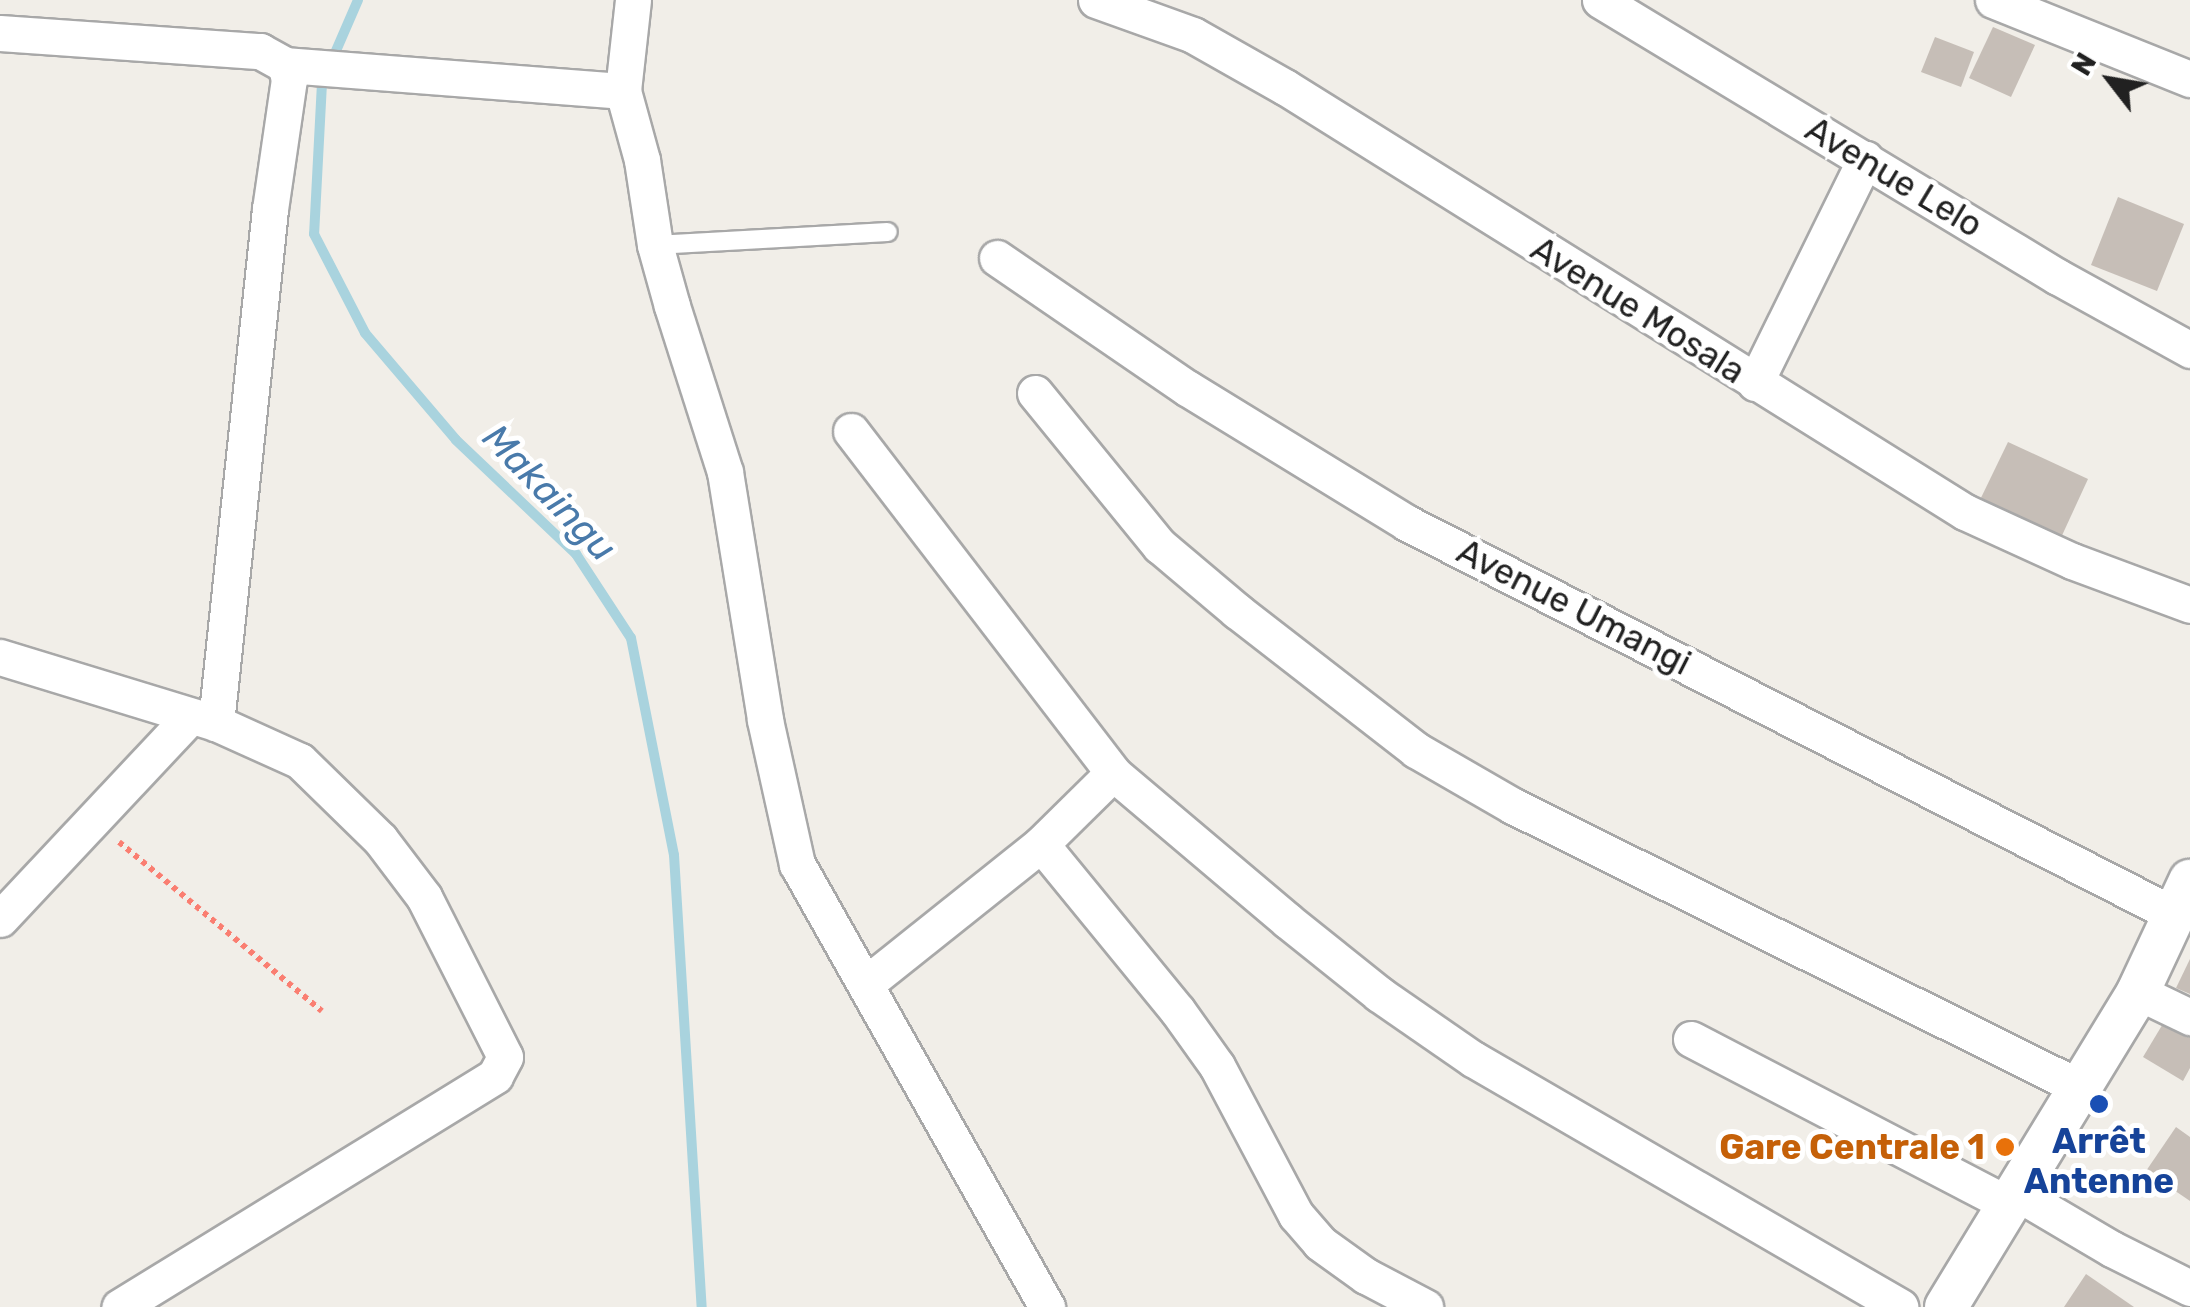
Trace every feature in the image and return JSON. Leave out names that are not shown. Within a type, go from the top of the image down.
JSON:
[{"type":"street","points":[[633,0],[623,91],[642,160],[656,246],[725,472],[765,720],[797,864],[1047,1307]]},
{"type":"street","name":"Avenue Mosala","points":[[1096,0],[1193,35],[1285,87],[1965,512],[2072,561],[2190,604]]},
{"type":"street","name":"Avenue Lelo","points":[[1600,0],[2058,278],[2190,350]]},
{"type":"street","points":[[1994,0],[2190,79]]},
{"type":"street","points":[[0,32],[260,51],[295,66],[623,91]]},
{"type":"street","points":[[0,919],[94,821],[202,720],[289,79],[295,66]]},
{"type":"street","points":[[1755,383],[1865,159]]},
{"type":"street","name":"Avenue Umangi","points":[[997,258],[1187,388],[1408,523],[2183,898]]},
{"type":"street","points":[[1035,393],[1160,546],[1236,612],[1416,750],[1530,814],[2081,1088]]},
{"type":"street","points":[[850,431],[1113,773],[1303,933],[1473,1059],[1900,1307]]},
{"type":"street","points":[[0,656],[202,720],[300,761],[380,839],[424,897],[505,1057],[496,1076],[119,1307]]},
{"type":"street","points":[[867,982],[1041,844],[1113,773]]},
{"type":"street","points":[[1041,844],[1177,1010],[1216,1066],[1296,1215],[1320,1243],[1366,1276],[1425,1307]]},
{"type":"street","points":[[1946,1307],[2138,992],[2183,898]]},
{"type":"street","points":[[2138,992],[2190,1017]]},
{"type":"street","points":[[1690,1039],[2190,1288]]},
{"type":"lane","points":[[656,246],[888,232]]},
{"type":"path","points":[[94,821],[322,1011]]},
{"type":"building","points":[[1993,27],[2035,45],[2011,97],[1969,78]]},
{"type":"building","points":[[1935,37],[1974,52],[1961,87],[1921,72]]},
{"type":"building","points":[[2118,197],[2184,224],[2157,291],[2091,265]]},
{"type":"building","points":[[2008,442],[2088,479],[2059,542],[1978,504]]},
{"type":"building","points":[[2190,959],[2190,994],[2176,988]]},
{"type":"building","points":[[2167,1017],[2190,1031],[2190,1068],[2183,1081],[2143,1057]]},
{"type":"building","points":[[2176,1127],[2190,1137],[2190,1201],[2146,1171]]},
{"type":"building","points":[[2086,1274],[2134,1307],[2064,1307]]},
{"type":"waterway","name":"Makaingu","points":[[358,0],[322,83],[314,234],[365,333],[456,440],[576,554],[631,638],[674,855],[702,1307]]},
{"type":"place","name":"Arrêt Antenne","points":[[2099,1104]]},
{"type":"place","name":"Gare Centrale 1","points":[[2005,1147]]}]
